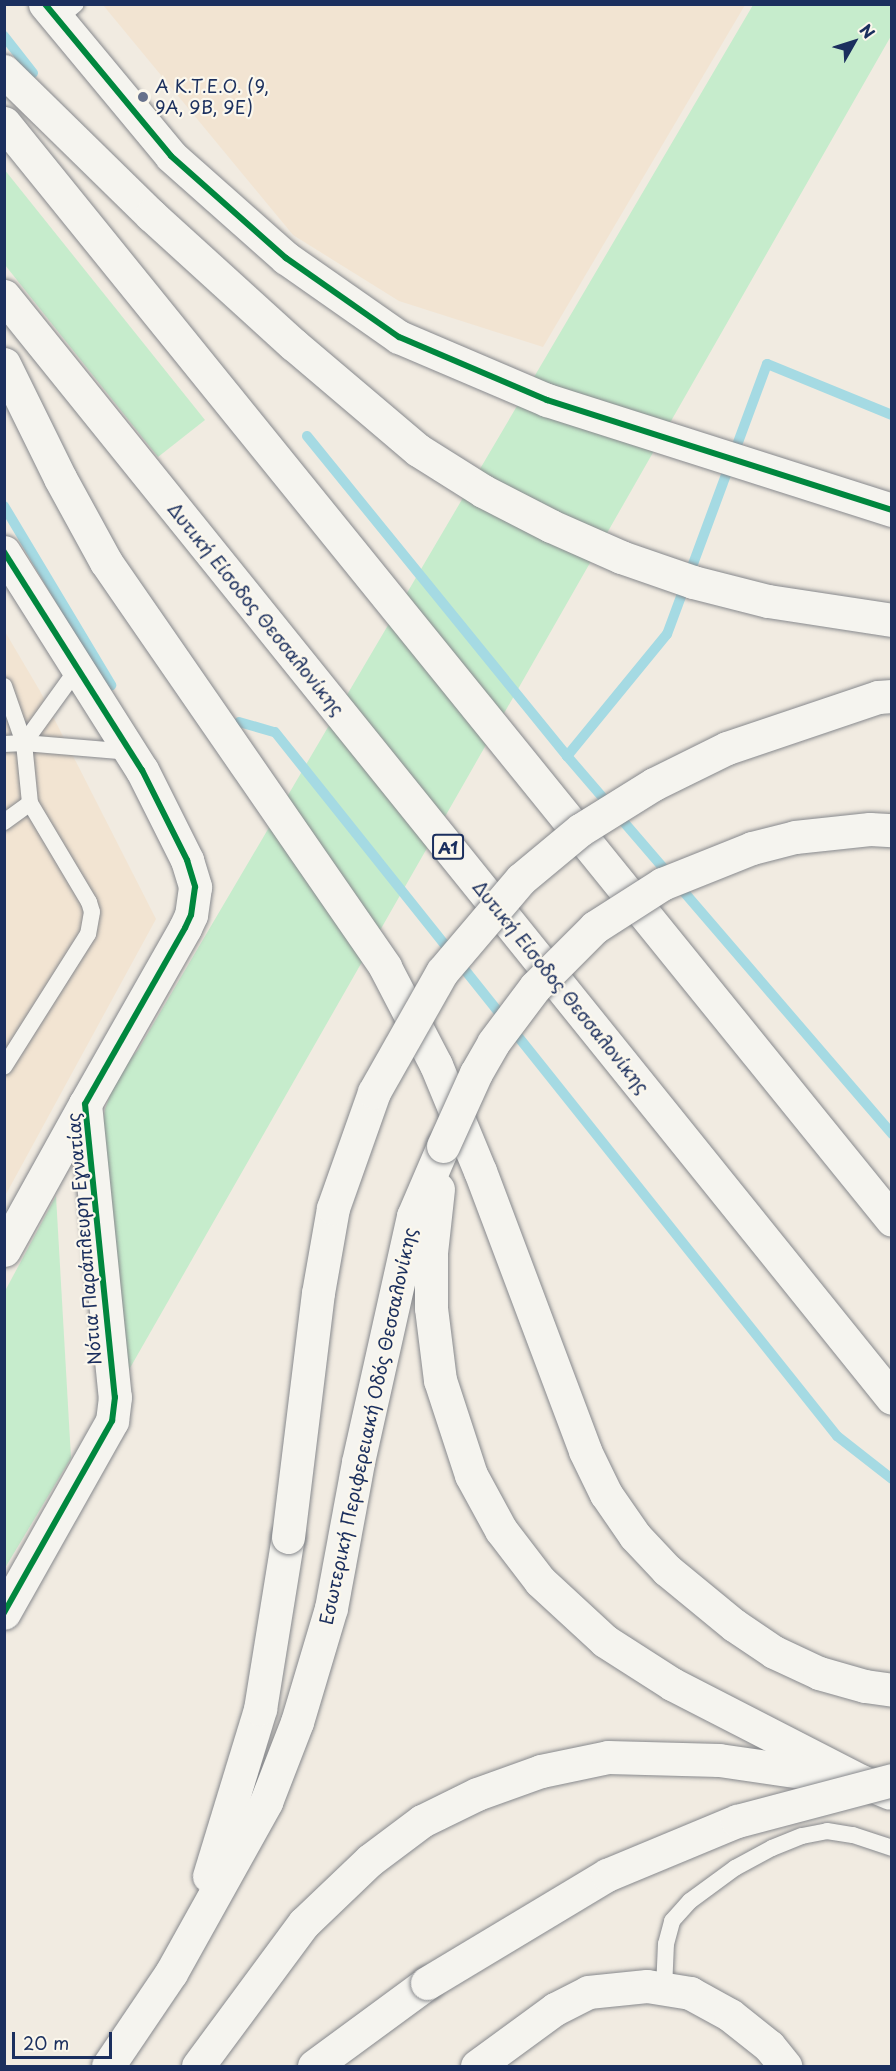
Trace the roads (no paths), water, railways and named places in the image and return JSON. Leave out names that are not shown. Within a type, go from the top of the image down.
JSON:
[{"type":"main road","points":[[60,9],[171,156],[286,258],[399,337],[547,400],[891,510]]},
{"type":"main road","points":[[4,71],[151,214],[293,344],[418,450],[483,491],[551,526],[621,557],[693,582],[768,601],[891,620]]},
{"type":"main road","points":[[4,123],[891,1220]]},
{"type":"main road","name":"Δυτική Είσοδος Θεσσαλονίκης","points":[[4,296],[891,1398]]},
{"type":"main road","points":[[4,364],[60,478],[106,562],[385,968],[436,1065],[480,1171],[585,1451],[606,1494],[635,1536],[667,1570],[700,1599],[774,1652],[819,1673],[865,1686],[891,1690]]},
{"type":"main road","name":"Νότια Παράπλευρη Εγνατίας","points":[[4,552],[130,752],[187,860],[195,887],[194,901],[185,928],[85,1104],[115,1398],[114,1414],[105,1436],[4,1613]]},
{"type":"main road","points":[[190,1936],[260,1709],[288,1537],[318,1293],[333,1208],[374,1092],[442,972],[521,879],[580,830],[654,784],[727,747],[878,698],[891,696]]},
{"type":"main road","name":"Εσωτερική Περιφερειακή Οδός Θεσσαλονίκης","points":[[108,2067],[171,1973],[266,1802],[297,1722],[331,1608],[358,1462],[413,1216],[443,1146],[493,1043],[535,987],[596,927],[662,884],[752,848],[795,837],[870,829],[891,830]]},
{"type":"main road","points":[[4,1250],[85,1104]]},
{"type":"main road","points":[[443,1146],[431,1252],[431,1308],[440,1380],[471,1475],[501,1530],[540,1581],[605,1641],[672,1684],[876,1780],[891,1793]]},
{"type":"main road","points":[[198,2067],[304,1923],[370,1860],[422,1821],[477,1794],[541,1771],[608,1757],[718,1760],[876,1780]]},
{"type":"main road","points":[[314,2067],[427,1983],[607,1875],[737,1821],[876,1780]]},
{"type":"main road","points":[[477,2067],[555,2009],[588,1992],[647,1986],[690,1992],[730,2015],[769,2046],[785,2067]]},
{"type":"lane","points":[[24,743],[78,668]]},
{"type":"lane","points":[[4,686],[24,743],[30,803],[89,902],[92,923],[46,1005],[4,1066]]},
{"type":"lane","points":[[4,744],[24,743],[130,752]]},
{"type":"lane","points":[[4,822],[30,803]]},
{"type":"lane","points":[[664,1989],[666,1944],[672,1921],[690,1901],[735,1868],[802,1836],[827,1831],[853,1835],[891,1848]]},
{"type":"waterway","points":[[4,36],[33,73]]},
{"type":"waterway","points":[[892,415],[767,364],[667,634],[567,756],[892,1134]]},
{"type":"waterway","points":[[307,436],[567,756]]},
{"type":"waterway","points":[[4,506],[111,685]]},
{"type":"waterway","points":[[239,722],[275,732],[837,1436],[892,1479]]},
{"type":"place","name":"Α Κ.Τ.Ε.Ο. (9, 9Α, 9Β, 9Ε)","points":[[143,97]]}]
